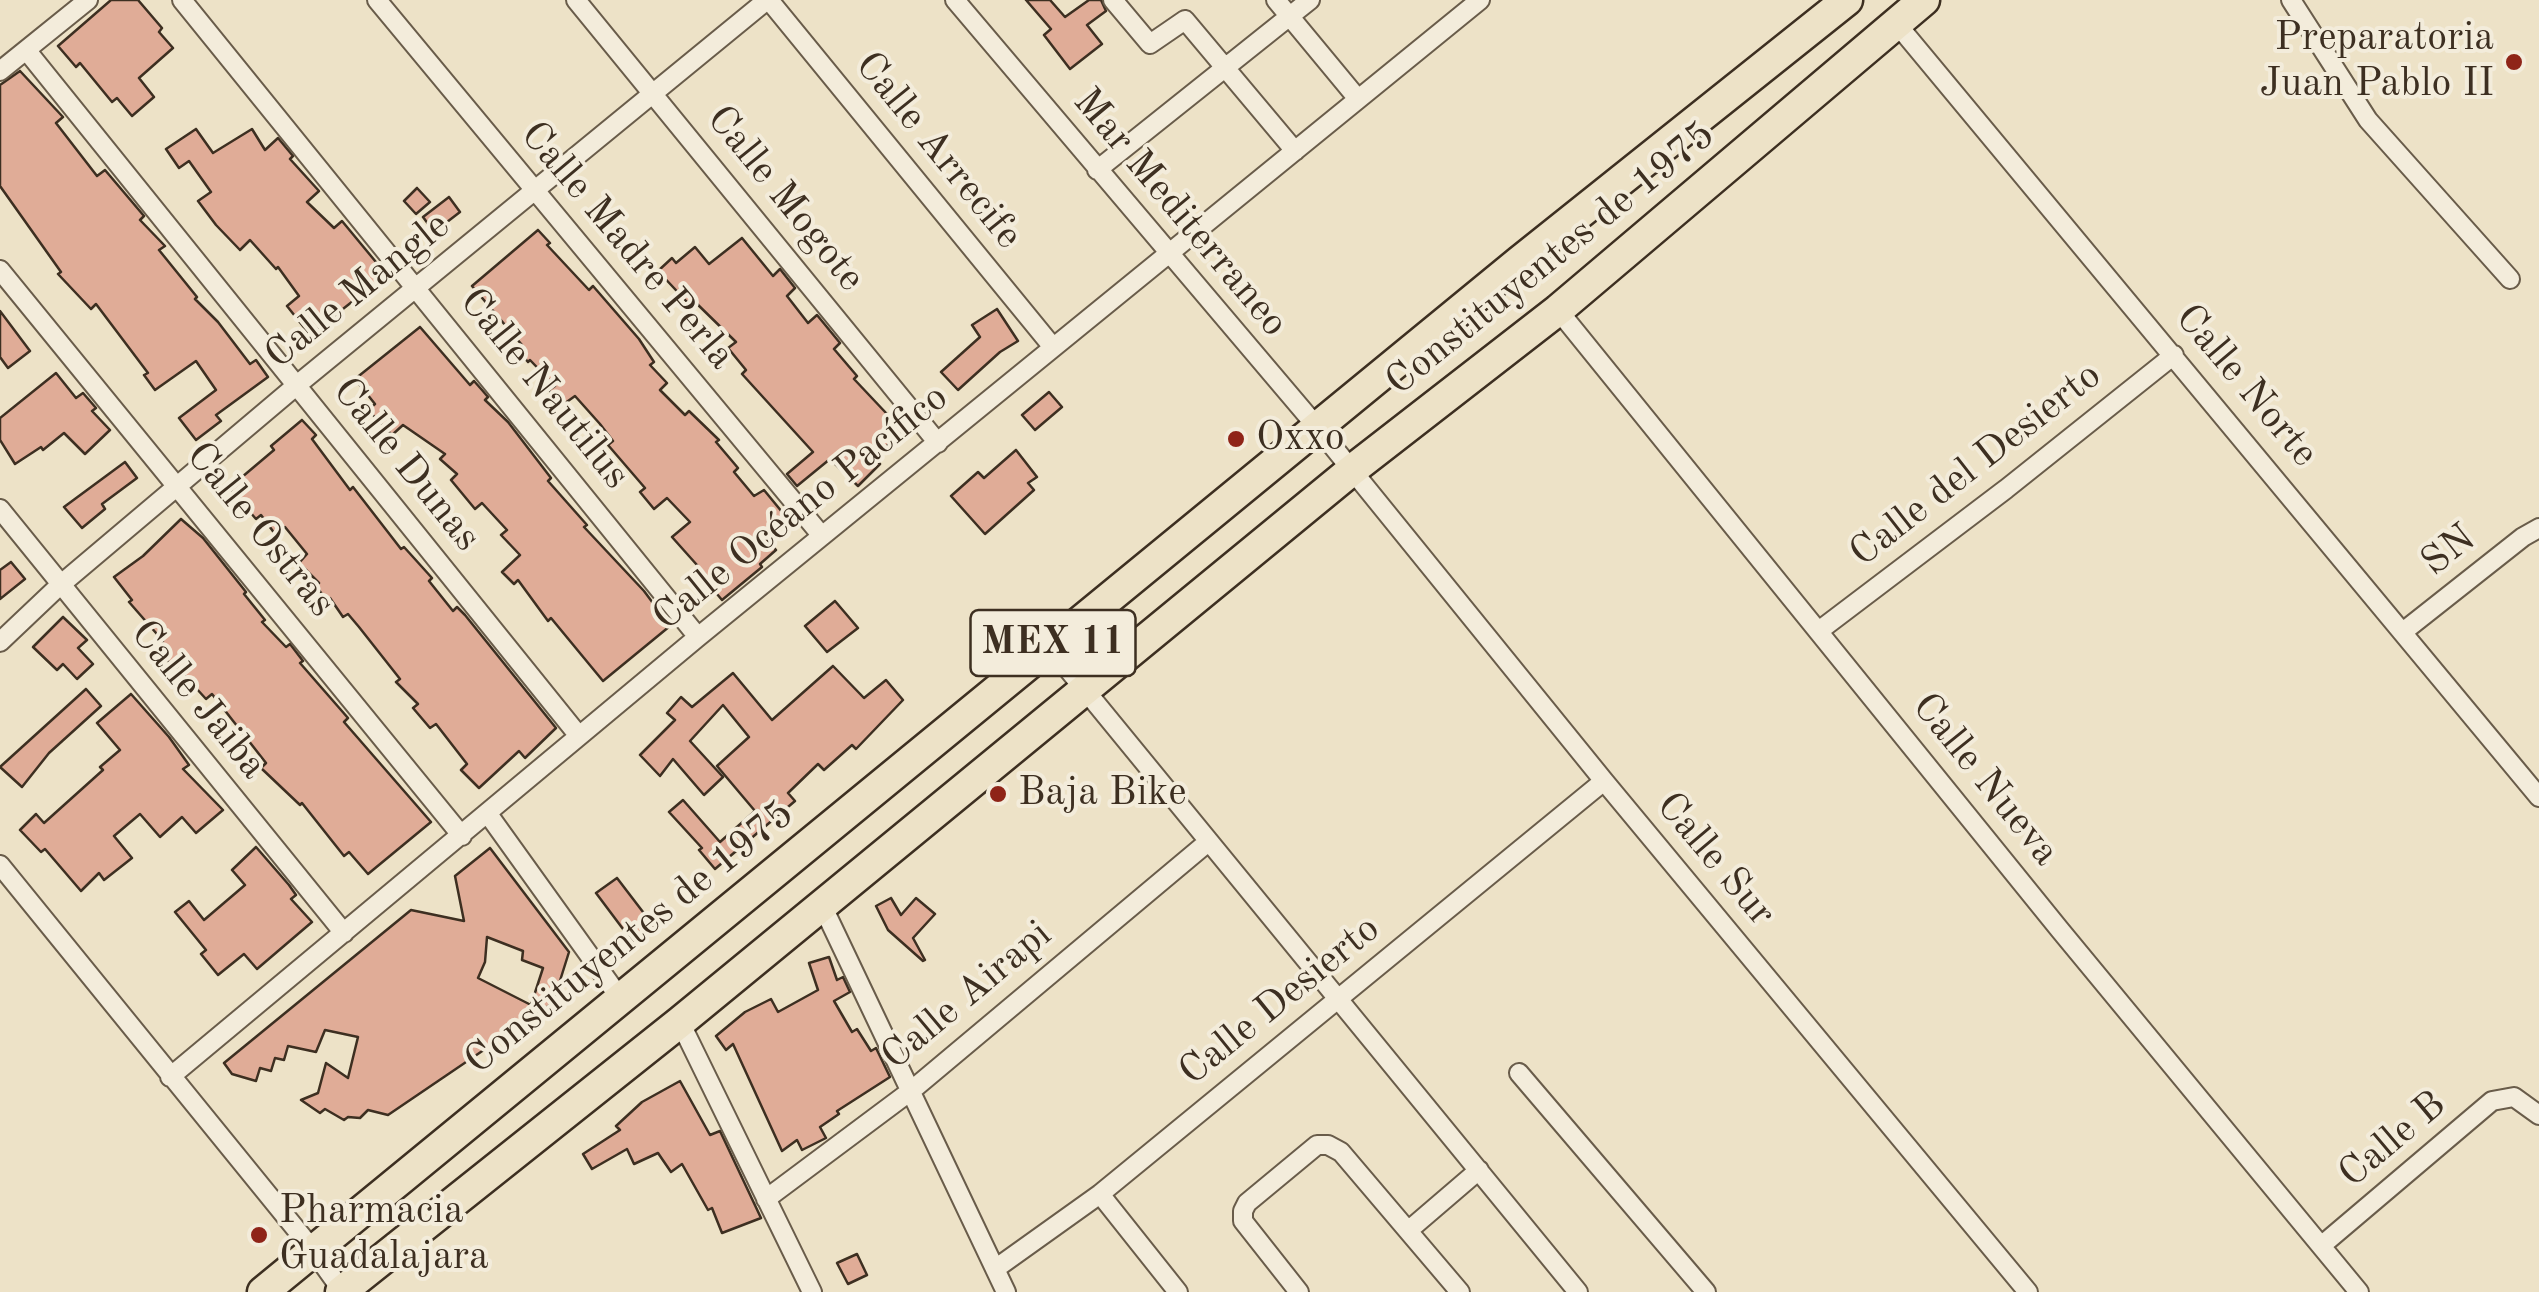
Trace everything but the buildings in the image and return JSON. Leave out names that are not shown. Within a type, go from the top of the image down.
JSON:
[{"type":"main road","name":"Constituyentes de 1975","points":[[262,1292],[1317,427],[1847,0]]},
{"type":"main road","name":"Constituyentes de 1975","points":[[342,1292],[680,1022],[1352,470],[1558,310],[1924,0]]},
{"type":"street","points":[[0,71],[88,0]]},
{"type":"street","name":"Calle Nautilus","points":[[182,0],[698,637]]},
{"type":"street","name":"Calle Madre Perla","points":[[378,0],[822,536]]},
{"type":"street","name":"Calle Mogote","points":[[576,0],[938,443]]},
{"type":"street","name":"Calle Mangle","points":[[0,642],[60,586],[297,386],[768,0]]},
{"type":"street","name":"Calle Arrecife","points":[[768,0],[1052,346]]},
{"type":"street","name":"Mar Mediterraneo","points":[[955,0],[1352,470]]},
{"type":"street","points":[[1113,0],[1150,44],[1185,20],[1295,151]]},
{"type":"street","points":[[1276,0],[1358,99]]},
{"type":"street","points":[[1097,170],[1310,0]]},
{"type":"street","points":[[2291,0],[2368,120],[2510,279]]},
{"type":"street","name":"Calle Océano Pacífico","points":[[170,1076],[698,637],[1477,1]]},
{"type":"street","name":"Calle Norte","points":[[1896,23],[2539,797]]},
{"type":"street","name":"Calle Dunas","points":[[27,51],[580,736]]},
{"type":"street","name":"Calle Ostras","points":[[0,270],[462,836]]},
{"type":"street","name":"Calle Nueva","points":[[1558,310],[2060,930],[2360,1292]]},
{"type":"street","name":"Calle del Desierto","points":[[1820,630],[2174,355]]},
{"type":"street","name":"Calle Sur","points":[[1352,470],[2028,1292]]},
{"type":"street","name":"Calle Jaiba","points":[[0,509],[344,933]]},
{"type":"street","name":"SN","points":[[2404,631],[2539,528]]},
{"type":"street","points":[[1049,646],[1578,1292]]},
{"type":"street","name":"Calle Desierto","points":[[995,1269],[1100,1194],[1604,781]]},
{"type":"street","points":[[488,814],[620,998]]},
{"type":"street","name":"Calle Airapi","points":[[766,1199],[912,1090],[1208,842]]},
{"type":"street","points":[[0,865],[313,1250],[342,1292]]},
{"type":"street","points":[[822,905],[1006,1292]]},
{"type":"street","points":[[680,1022],[812,1292]]},
{"type":"street","points":[[1519,1073],[1706,1292]]},
{"type":"street","name":"Calle B","points":[[2321,1246],[2492,1101],[2514,1097],[2539,1115]]},
{"type":"street","points":[[1298,1292],[1243,1221],[1243,1212],[1247,1203],[1316,1145],[1328,1145],[1341,1152],[1460,1292]]},
{"type":"street","points":[[1409,1230],[1479,1170]]},
{"type":"street","points":[[1100,1194],[1178,1292]]},
{"type":"place","name":"Preparatoria Juan Pablo II","points":[[2514,62]]},
{"type":"place","name":"Oxxo","points":[[1236,439]]},
{"type":"place","name":"Baja Bike","points":[[998,794]]},
{"type":"place","name":"Pharmacia Guadalajara","points":[[259,1235]]}]
